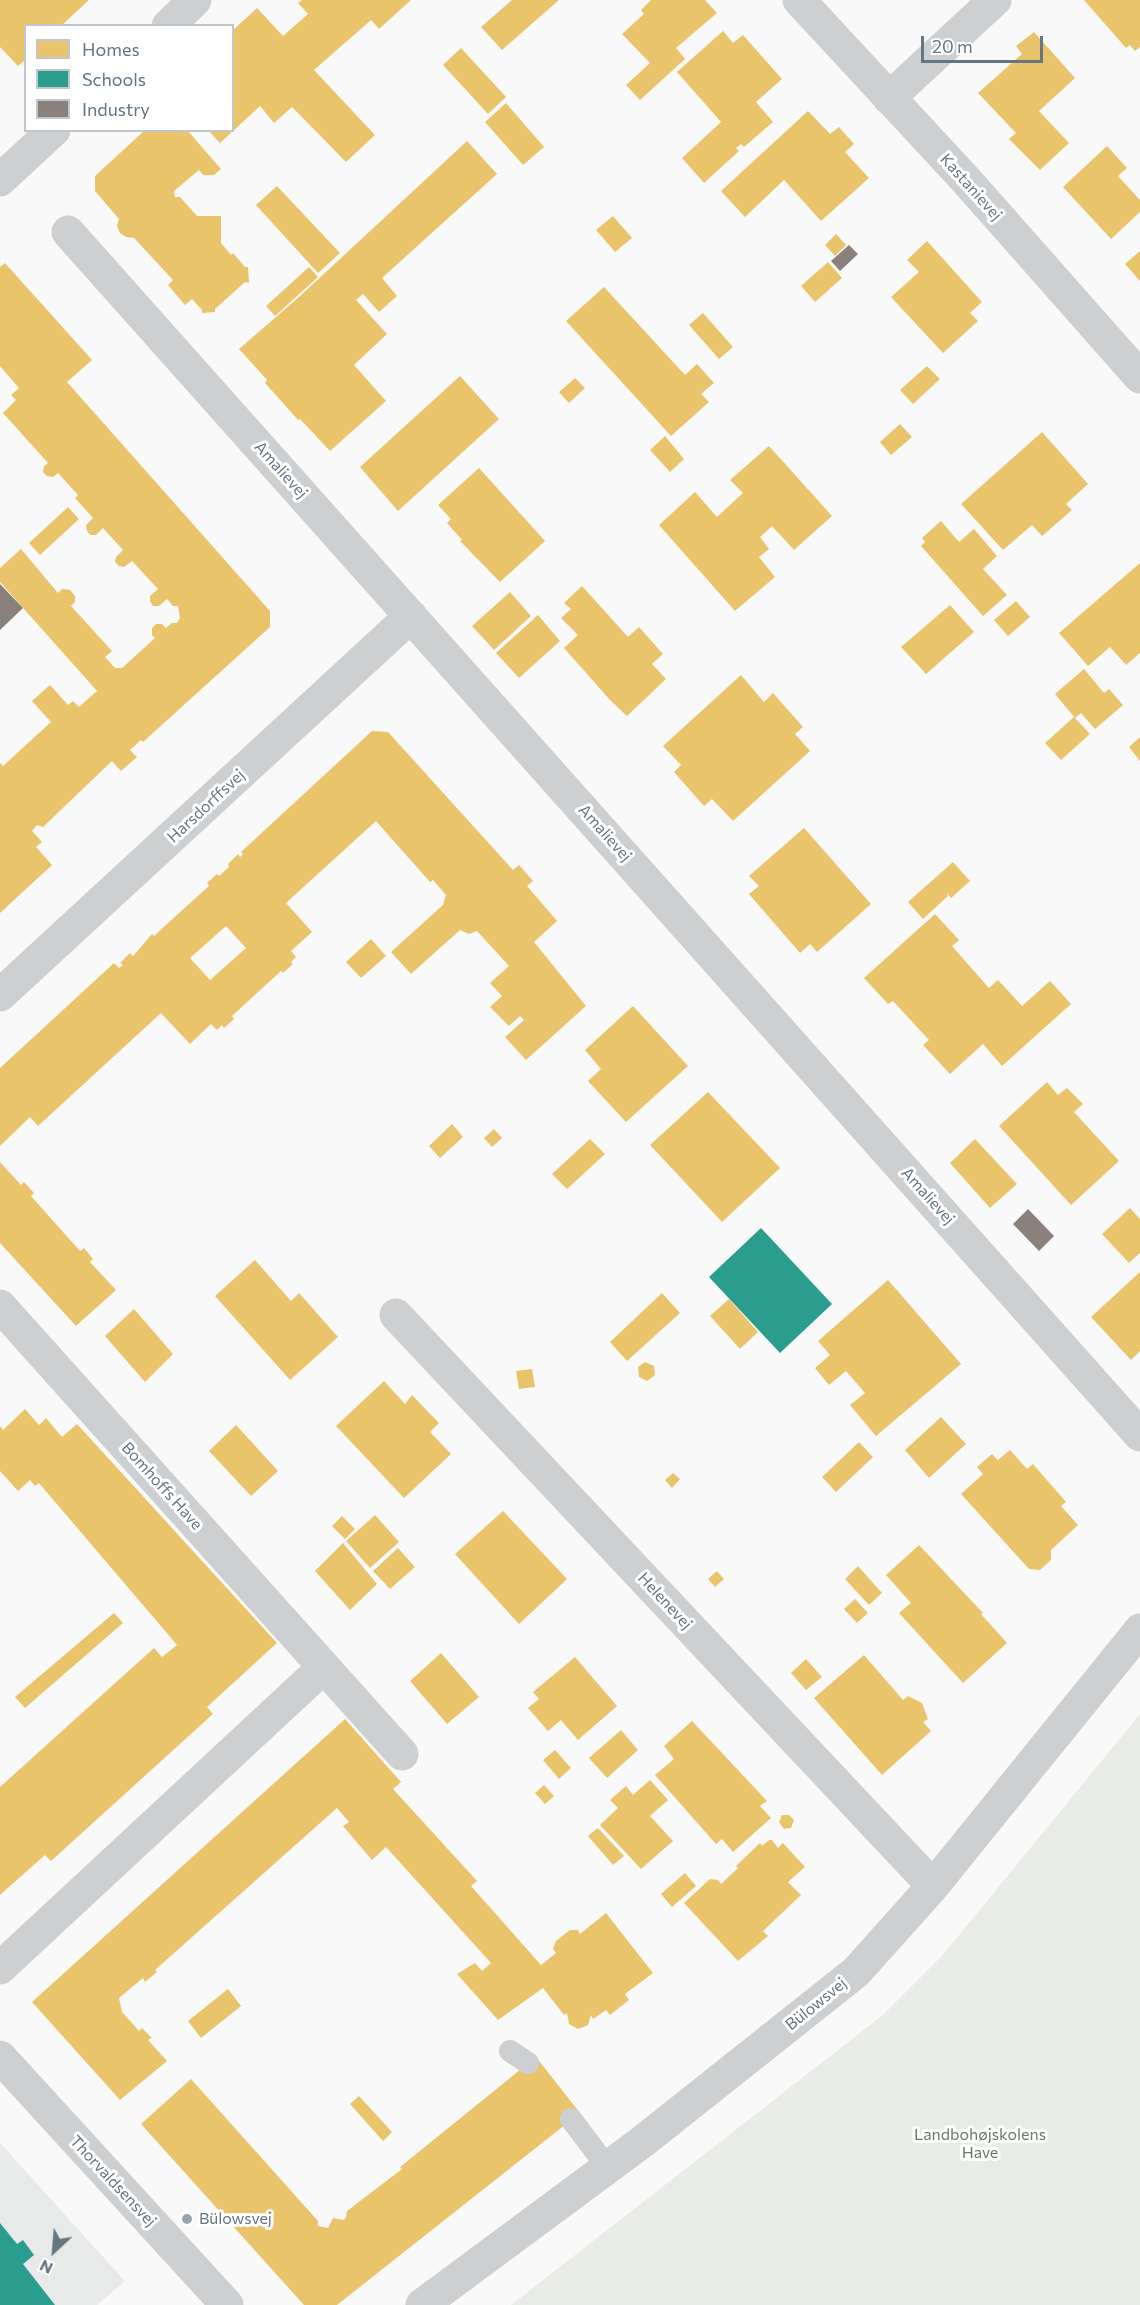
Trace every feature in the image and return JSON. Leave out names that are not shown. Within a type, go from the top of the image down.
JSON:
[{"type":"street","points":[[170,24],[195,0]]},
{"type":"street","name":"Kastanievej","points":[[799,0],[965,179],[1140,377]]},
{"type":"street","points":[[889,98],[995,0]]},
{"type":"street","points":[[0,180],[52,132]]},
{"type":"street","name":"Amalievej","points":[[68,232],[1140,1435]]},
{"type":"street","name":"Harsdorffsvej","points":[[0,995],[411,616]]},
{"type":"street","name":"Bomhoffs Have","points":[[0,1306],[402,1754]]},
{"type":"street","name":"Helenevej","points":[[396,1316],[933,1886]]},
{"type":"street","name":"Bülowsvej","points":[[422,2305],[608,2168],[856,1972],[933,1886],[1140,1630]]},
{"type":"street","points":[[0,1968],[324,1667]]},
{"type":"street","name":"Thorvaldsensvej","points":[[0,2057],[227,2305]]},
{"type":"lane","points":[[571,2119],[608,2168]]},
{"type":"shaded area","points":[[0,2143],[125,2281],[97,2305],[0,2305]]},
{"type":"green space","name":"Landbohøjskolens Have","points":[[1140,1714],[1140,2305],[511,2305],[883,2015],[942,1956]]},
{"type":"building: Homes","points":[[0,0],[89,0],[63,24],[24,24],[24,61],[18,66],[0,47]]},
{"type":"building: Homes","points":[[302,0],[411,0],[379,29],[371,20],[314,70],[375,135],[346,162],[292,107],[274,123],[260,106],[234,130],[234,29],[257,8],[283,36],[308,14],[298,3]]},
{"type":"building: Homes","points":[[512,0],[559,0],[502,50],[481,27]]},
{"type":"building: Homes","points":[[651,0],[705,0],[717,13],[676,48],[685,59],[640,100],[626,85],[650,63],[622,34],[644,14],[641,10]]},
{"type":"building: Homes","points":[[1084,0],[1140,0],[1140,47],[1135,51],[1130,45],[1126,48]]},
{"type":"building: Homes","points":[[723,31],[733,43],[743,35],[782,79],[756,102],[773,122],[744,147],[741,144],[736,148],[739,151],[704,183],[682,158],[721,122],[677,72]]},
{"type":"building: Homes","points":[[1034,32],[1075,78],[1039,111],[1069,143],[1040,170],[1009,139],[1016,133],[978,93],[1022,54],[1016,46]]},
{"type":"building: Homes","points":[[461,48],[506,97],[488,114],[443,65]]},
{"type":"building: Homes","points":[[506,103],[544,147],[523,165],[485,122]]},
{"type":"building: Homes","points":[[808,111],[830,134],[839,127],[854,144],[845,152],[869,178],[821,221],[784,180],[745,217],[721,191]]},
{"type":"building: Homes","points":[[143,132],[189,132],[221,169],[214,175],[203,175],[199,170],[174,191],[175,197],[180,197],[197,216],[221,216],[221,243],[231,255],[233,253],[245,267],[248,267],[249,283],[245,282],[215,309],[215,312],[202,313],[192,299],[185,305],[168,285],[173,280],[134,238],[120,233],[117,226],[119,219],[95,191],[95,176]]},
{"type":"building: Homes","points":[[210,132],[232,132],[220,143]]},
{"type":"building: Homes","points":[[467,141],[497,174],[382,278],[397,296],[379,312],[363,294],[356,300],[387,334],[354,365],[386,401],[330,451],[300,419],[298,420],[239,349],[299,297]]},
{"type":"building: Homes","points":[[1107,146],[1127,168],[1118,176],[1140,200],[1140,212],[1111,239],[1063,187]]},
{"type":"building: Homes","points":[[277,186],[340,253],[318,273],[256,205]]},
{"type":"building: Homes","points":[[613,216],[632,238],[615,252],[596,230]]},
{"type":"building: Homes","points":[[836,234],[846,245],[835,256],[825,245]]},
{"type":"building: Homes","points":[[927,241],[982,302],[970,313],[978,321],[943,353],[891,297],[919,272],[907,260]]},
{"type":"building: Homes","points":[[1140,251],[1140,281],[1125,264]]},
{"type":"building: Homes","points":[[828,262],[842,278],[815,302],[801,286]]},
{"type":"building: Homes","points":[[5,263],[92,360],[67,382],[270,611],[270,627],[143,742],[141,740],[130,750],[137,757],[121,771],[112,761],[43,827],[37,825],[32,831],[42,842],[36,847],[52,865],[0,913],[0,763],[3,766],[51,722],[32,701],[50,685],[68,705],[73,701],[79,707],[97,691],[0,582],[0,568],[21,549],[58,593],[62,589],[70,590],[75,596],[75,602],[71,606],[112,651],[105,657],[115,668],[122,668],[155,638],[152,635],[152,628],[156,624],[162,624],[166,628],[172,623],[177,623],[180,618],[178,606],[173,606],[167,599],[159,606],[153,606],[150,596],[158,589],[132,561],[124,567],[115,562],[116,557],[123,550],[103,528],[96,535],[90,535],[86,525],[93,518],[75,498],[78,495],[58,473],[53,477],[43,472],[44,466],[48,463],[3,413],[16,400],[11,395],[19,388],[0,366],[0,267]]},
{"type":"building: Homes","points":[[309,267],[318,277],[275,316],[266,306]]},
{"type":"building: Homes","points":[[604,287],[685,375],[697,364],[714,383],[701,394],[709,402],[671,436],[566,321]]},
{"type":"building: Homes","points":[[703,313],[733,347],[719,359],[689,325]]},
{"type":"building: Homes","points":[[927,366],[940,379],[913,404],[900,390]]},
{"type":"building: Homes","points":[[460,376],[499,419],[398,511],[360,467]]},
{"type":"building: Homes","points":[[575,378],[585,388],[569,403],[559,392]]},
{"type":"building: Homes","points":[[900,424],[912,437],[891,455],[880,442]]},
{"type":"building: Homes","points":[[1042,432],[1088,484],[1066,504],[1072,510],[1042,536],[1032,525],[1003,550],[961,504]]},
{"type":"building: Homes","points":[[665,436],[684,459],[670,472],[650,450]]},
{"type":"building: Homes","points":[[769,446],[832,516],[794,550],[772,526],[760,537],[769,549],[759,557],[775,577],[735,611],[659,525],[695,492],[717,517],[743,493],[730,480]]},
{"type":"building: Homes","points":[[479,468],[545,541],[500,582],[460,541],[462,540],[447,523],[451,519],[438,505]]},
{"type":"building: Homes","points":[[68,507],[79,519],[40,555],[29,543]]},
{"type":"building: Homes","points":[[941,521],[959,542],[974,529],[997,556],[983,569],[1007,595],[983,616],[921,546],[925,542],[922,538]]},
{"type":"building: Homes","points":[[1140,563],[1140,653],[1126,665],[1110,647],[1088,666],[1059,633]]},
{"type":"building: Homes","points":[[582,586],[628,637],[639,627],[663,654],[652,664],[666,679],[627,716],[564,648],[578,635],[561,618],[571,609],[564,603]]},
{"type":"building: Homes","points":[[510,592],[531,616],[494,650],[472,626]]},
{"type":"building: Homes","points":[[1016,601],[1030,617],[1008,636],[994,620]]},
{"type":"building: Homes","points":[[950,605],[974,632],[926,674],[901,647]]},
{"type":"building: Homes","points":[[538,615],[560,641],[519,678],[496,653]]},
{"type":"building: Homes","points":[[1084,669],[1104,693],[1109,689],[1123,705],[1095,729],[1081,713],[1075,718],[1055,694]]},
{"type":"building: Homes","points":[[741,675],[764,702],[773,693],[803,727],[795,734],[810,751],[733,821],[712,799],[704,806],[674,772],[681,765],[663,746]]},
{"type":"building: Homes","points":[[1074,717],[1090,734],[1061,760],[1045,743]]},
{"type":"building: Homes","points":[[372,731],[388,732],[513,870],[519,865],[533,881],[527,886],[557,921],[534,942],[586,1006],[526,1060],[505,1037],[524,1020],[520,1016],[509,1026],[490,1007],[502,996],[490,983],[509,966],[477,931],[469,934],[460,930],[411,974],[391,952],[443,905],[446,895],[433,880],[430,882],[376,821],[286,903],[312,932],[291,951],[296,957],[291,962],[293,964],[283,973],[281,971],[232,1016],[234,1019],[224,1028],[222,1025],[217,1030],[211,1024],[190,1044],[161,1013],[38,1126],[30,1117],[0,1146],[0,1068],[114,963],[119,968],[123,965],[120,963],[130,953],[133,956],[152,934],[154,936],[209,886],[207,883],[229,867],[228,864],[238,854],[240,857],[243,854],[241,852]],"holes":[[[226,926],[246,948],[210,980],[190,958]]]},
{"type":"building: Homes","points":[[1140,737],[1140,761],[1129,747]]},
{"type":"building: Homes","points":[[804,828],[871,904],[817,952],[810,944],[800,953],[749,894],[759,886],[749,876]]},
{"type":"building: Homes","points":[[953,862],[970,881],[951,898],[947,893],[948,896],[923,919],[908,902]]},
{"type":"building: Homes","points":[[935,914],[959,940],[952,946],[989,988],[998,980],[1022,1006],[1050,981],[1071,1004],[1002,1066],[983,1044],[950,1074],[923,1045],[929,1040],[893,1001],[888,1004],[864,978]]},
{"type":"building: Homes","points":[[371,939],[386,956],[361,978],[346,962]]},
{"type":"building: Homes","points":[[633,1006],[688,1066],[626,1122],[588,1081],[601,1069],[585,1050]]},
{"type":"building: Homes","points":[[1047,1082],[1058,1095],[1067,1088],[1083,1104],[1074,1112],[1119,1161],[1071,1205],[999,1126]]},
{"type":"building: Homes","points":[[708,1092],[780,1168],[722,1222],[650,1145]]},
{"type":"building: Homes","points":[[452,1124],[463,1137],[440,1158],[429,1146]]},
{"type":"building: Homes","points":[[494,1129],[502,1138],[492,1147],[484,1138]]},
{"type":"building: Homes","points":[[590,1139],[605,1154],[567,1189],[552,1174]]},
{"type":"building: Homes","points":[[975,1139],[1017,1184],[990,1208],[950,1163]]},
{"type":"building: Homes","points":[[0,1162],[21,1185],[24,1182],[34,1193],[31,1196],[80,1251],[84,1248],[93,1259],[90,1262],[116,1290],[76,1326],[0,1243]]},
{"type":"building: Homes","points":[[1130,1208],[1140,1219],[1140,1253],[1129,1263],[1102,1234]]},
{"type":"building: Homes","points":[[255,1260],[291,1301],[299,1293],[338,1337],[290,1380],[215,1296]]},
{"type":"building: Homes","points":[[1140,1272],[1140,1351],[1131,1360],[1091,1317]]},
{"type":"building: Homes","points":[[888,1280],[961,1364],[876,1436],[850,1405],[865,1393],[846,1371],[829,1385],[815,1368],[830,1355],[818,1341]]},
{"type":"building: Homes","points":[[662,1293],[680,1313],[627,1361],[610,1342]]},
{"type":"building: Homes","points":[[729,1299],[758,1332],[740,1349],[710,1316]]},
{"type":"building: Homes","points":[[134,1309],[173,1354],[145,1382],[105,1336]]},
{"type":"building: Homes","points":[[645,1362],[654,1366],[655,1375],[647,1381],[639,1377],[638,1367]]},
{"type":"building: Homes","points":[[532,1369],[535,1387],[519,1389],[516,1371]]},
{"type":"building: Homes","points":[[384,1381],[405,1404],[412,1395],[439,1423],[430,1432],[451,1454],[404,1498],[336,1426]]},
{"type":"building: Homes","points":[[25,1409],[39,1425],[46,1418],[62,1437],[77,1424],[277,1643],[207,1707],[213,1714],[51,1861],[45,1855],[0,1895],[0,1787],[154,1648],[162,1657],[177,1645],[39,1483],[35,1486],[30,1480],[18,1491],[0,1471],[0,1426],[3,1430]]},
{"type":"building: Homes","points":[[941,1417],[966,1444],[929,1478],[905,1450]]},
{"type":"building: Homes","points":[[236,1425],[278,1471],[251,1496],[209,1451]]},
{"type":"building: Homes","points":[[859,1442],[873,1457],[836,1492],[822,1477]]},
{"type":"building: Homes","points":[[1010,1450],[1027,1469],[1033,1464],[1066,1502],[1061,1506],[1078,1525],[1051,1550],[1051,1560],[1040,1570],[1029,1569],[961,1494],[983,1474],[977,1467],[992,1454],[998,1460]]},
{"type":"building: Homes","points":[[673,1473],[680,1479],[672,1488],[665,1480]]},
{"type":"building: Homes","points":[[503,1511],[567,1579],[519,1624],[455,1554]]},
{"type":"building: Homes","points":[[375,1515],[399,1542],[370,1568],[346,1541]]},
{"type":"building: Homes","points":[[342,1516],[355,1529],[345,1539],[332,1526]]},
{"type":"building: Homes","points":[[343,1543],[377,1584],[350,1610],[315,1571]]},
{"type":"building: Homes","points":[[919,1545],[983,1613],[981,1614],[1007,1643],[963,1683],[899,1613],[911,1603],[886,1575]]},
{"type":"building: Homes","points":[[398,1548],[415,1567],[390,1589],[373,1571]]},
{"type":"building: Homes","points":[[858,1566],[882,1593],[869,1605],[845,1579]]},
{"type":"building: Homes","points":[[717,1571],[724,1579],[715,1587],[708,1579]]},
{"type":"building: Homes","points":[[855,1599],[868,1613],[857,1623],[844,1609]]},
{"type":"building: Homes","points":[[114,1613],[123,1623],[25,1708],[15,1697]]},
{"type":"building: Homes","points":[[441,1653],[479,1697],[447,1724],[410,1681]]},
{"type":"building: Homes","points":[[864,1655],[903,1700],[908,1696],[922,1703],[928,1719],[923,1722],[931,1731],[882,1775],[814,1698]]},
{"type":"building: Homes","points":[[575,1657],[617,1706],[578,1740],[561,1720],[548,1731],[528,1708],[539,1699],[533,1692]]},
{"type":"building: Homes","points":[[806,1659],[822,1677],[806,1690],[791,1673]]},
{"type":"building: Homes","points":[[345,1719],[401,1782],[393,1789],[477,1881],[471,1886],[541,1965],[556,1953],[553,1949],[556,1941],[570,1930],[578,1930],[580,1934],[606,1913],[653,1973],[625,1994],[629,2000],[610,2015],[606,2010],[593,2019],[591,2015],[588,2025],[578,2029],[569,2024],[567,2013],[564,2015],[543,1988],[498,2020],[457,1974],[475,1963],[482,1971],[491,1963],[386,1847],[372,1860],[343,1826],[349,1822],[337,1808],[155,1970],[157,1972],[145,1982],[143,1978],[119,1998],[122,2012],[139,2031],[142,2028],[152,2038],[148,2040],[167,2061],[120,2100],[32,2002]]},
{"type":"building: Homes","points":[[692,1721],[767,1801],[760,1806],[771,1818],[733,1852],[722,1839],[716,1844],[655,1775],[674,1759],[664,1746]]},
{"type":"building: Homes","points":[[621,1730],[638,1750],[607,1778],[589,1758]]},
{"type":"building: Homes","points":[[555,1750],[571,1768],[559,1779],[543,1760]]},
{"type":"building: Homes","points":[[650,1780],[668,1800],[650,1816],[673,1841],[641,1869],[600,1825],[618,1808],[610,1800],[626,1786],[633,1795]]},
{"type":"building: Homes","points":[[544,1785],[554,1796],[545,1804],[535,1793]]},
{"type":"building: Homes","points":[[782,1815],[789,1815],[794,1820],[791,1828],[784,1829],[779,1822]]},
{"type":"building: Homes","points":[[598,1828],[624,1856],[613,1865],[588,1836]]},
{"type":"building: Homes","points":[[772,1840],[778,1848],[783,1843],[805,1867],[788,1882],[801,1895],[763,1931],[768,1936],[738,1961],[684,1903],[710,1879],[718,1880],[721,1884],[760,1843],[762,1846]]},
{"type":"building: Homes","points":[[685,1873],[696,1886],[672,1907],[661,1894]]},
{"type":"building: Homes","points":[[228,1989],[241,2006],[201,2038],[188,2021]]},
{"type":"building: Homes","points":[[536,2057],[580,2113],[337,2305],[304,2305],[141,2124],[191,2079],[318,2221],[318,2226],[328,2228],[333,2218],[344,2220],[347,2211],[402,2169],[400,2167]]},
{"type":"building: Homes","points":[[359,2096],[392,2132],[383,2141],[350,2104]]},
{"type":"building: Schools","points":[[761,1228],[832,1304],[780,1353],[709,1277]]},
{"type":"building: Schools","points":[[0,2223],[17,2244],[23,2240],[34,2255],[23,2264],[55,2305],[0,2305]]},
{"type":"building: Industry","points":[[849,245],[858,254],[840,271],[831,261]]},
{"type":"building: Industry","points":[[0,584],[23,608],[0,630]]},
{"type":"building: Industry","points":[[1028,1209],[1054,1236],[1039,1251],[1013,1224]]},
{"type":"place","name":"Bülowsvej","points":[[187,2219]]}]
